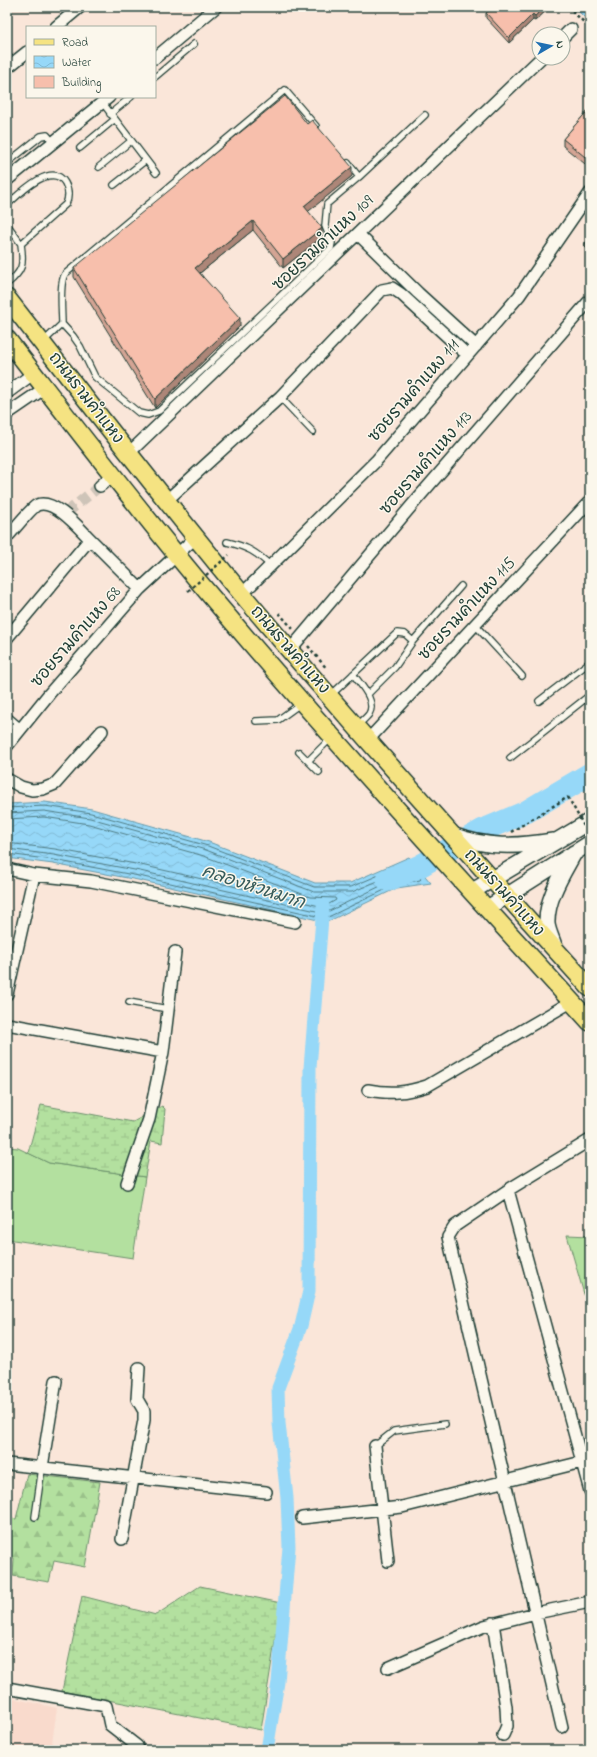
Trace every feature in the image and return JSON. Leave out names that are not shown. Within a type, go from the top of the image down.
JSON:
[{"type":"main road","name":"ถนนรามคำแหง","points":[[7,298],[166,501],[242,594],[356,727],[468,854],[590,988]]},
{"type":"main road","name":"ถนนรามคำแหง","points":[[7,339],[177,556],[302,702],[424,840],[590,1022]]},
{"type":"street","points":[[57,26],[80,7]]},
{"type":"street","points":[[156,57],[216,7]]},
{"type":"street","points":[[7,68],[26,53]]},
{"type":"street","name":"ซอยรามคำแหง 109","points":[[129,453],[533,66]]},
{"type":"street","points":[[7,180],[105,100]]},
{"type":"street","name":"ซอยรามคำแหง 111","points":[[242,594],[376,461],[476,346],[519,296],[590,193]]},
{"type":"street","points":[[358,234],[418,293],[476,346]]},
{"type":"street","points":[[166,501],[280,397],[382,290],[392,288],[401,294],[463,351]]},
{"type":"street","name":"ซอยรามคำแหง 113","points":[[290,650],[418,498],[590,300]]},
{"type":"street","points":[[7,393],[34,373]]},
{"type":"street","points":[[7,414],[45,388]]},
{"type":"street","points":[[100,486],[113,475]]},
{"type":"street","name":"ซอยรามคำแหง 115","points":[[368,740],[476,626],[590,501]]},
{"type":"street","points":[[7,537],[36,506],[44,504],[51,505],[65,514],[140,589]]},
{"type":"street","name":"ซอยรามคำแหง 68","points":[[7,746],[140,589],[196,537]]},
{"type":"street","points":[[7,638],[90,539]]},
{"type":"street","points":[[7,719],[20,730]]},
{"type":"street","points":[[7,779],[21,787],[32,790],[43,789],[55,784],[102,731]]},
{"type":"street","points":[[471,892],[590,821]]},
{"type":"street","points":[[452,835],[468,841],[488,845],[508,840],[533,844],[562,839]]},
{"type":"street","points":[[486,909],[590,843]]},
{"type":"street","points":[[555,949],[547,925],[549,906],[555,890],[574,853]]},
{"type":"street","points":[[7,869],[34,875],[91,881],[295,922]]},
{"type":"street","points":[[7,994],[34,875]]},
{"type":"street","points":[[127,1183],[149,1119],[163,1052],[175,952]]},
{"type":"street","points":[[368,1090],[388,1093],[409,1092],[427,1086],[571,1002]]},
{"type":"street","points":[[7,1024],[163,1052]]},
{"type":"street","points":[[562,1727],[448,1237],[455,1226],[508,1190],[590,1140]]},
{"type":"street","points":[[508,1190],[590,1491]]},
{"type":"street","points":[[122,1539],[144,1420],[144,1411],[137,1398],[139,1368]]},
{"type":"street","points":[[42,1467],[56,1381]]},
{"type":"street","points":[[375,1446],[388,1561]]},
{"type":"street","points":[[302,1518],[402,1507],[582,1462]]},
{"type":"street","points":[[7,1464],[266,1492]]},
{"type":"street","points":[[388,1668],[460,1635],[493,1623],[590,1602]]},
{"type":"street","points":[[493,1623],[506,1707],[507,1726],[503,1735]]},
{"type":"street","points":[[7,1688],[106,1706],[110,1725],[137,1746],[138,1750]]},
{"type":"lane","points":[[156,76],[194,44]]},
{"type":"lane","points":[[320,131],[285,90],[63,277],[62,324],[74,336],[95,377],[104,386],[117,393],[139,412],[148,416],[158,411],[331,248],[332,243],[325,226],[327,204],[359,177],[425,116]]},
{"type":"lane","points":[[110,114],[130,98]]},
{"type":"lane","points":[[105,100],[110,114],[156,173]]},
{"type":"lane","points":[[80,148],[115,119]]},
{"type":"lane","points":[[7,163],[41,136],[47,135],[54,143]]},
{"type":"lane","points":[[99,167],[131,141]]},
{"type":"lane","points":[[114,185],[146,160]]},
{"type":"lane","points":[[344,160],[359,177]]},
{"type":"lane","points":[[7,205],[36,180],[45,176],[63,179],[67,186],[69,198],[66,204],[21,244]]},
{"type":"lane","points":[[7,224],[21,244],[22,266],[19,274],[7,284]]},
{"type":"lane","points":[[42,342],[62,324]]},
{"type":"lane","points":[[280,397],[313,432]]},
{"type":"lane","points":[[228,542],[248,548],[259,555],[271,566]]},
{"type":"lane","points":[[368,694],[394,668],[413,641],[461,586]]},
{"type":"lane","points":[[476,626],[522,676]]},
{"type":"lane","points":[[330,696],[397,633],[405,634],[413,641]]},
{"type":"lane","points":[[539,701],[590,662]]},
{"type":"lane","points":[[353,674],[368,694],[371,706],[369,714],[356,727]]},
{"type":"lane","points":[[510,758],[590,695]]},
{"type":"lane","points":[[256,721],[278,720],[302,702]]},
{"type":"lane","points":[[308,761],[332,736]]},
{"type":"lane","points":[[299,752],[319,772]]},
{"type":"lane","points":[[129,1002],[168,1009]]},
{"type":"lane","points":[[375,1446],[394,1430],[445,1424]]},
{"type":"lane","points":[[35,1517],[42,1467]]},
{"type":"path","points":[[568,7],[590,28]]},
{"type":"path","points":[[188,591],[229,555]]},
{"type":"path","points":[[508,840],[568,797],[590,837]]},
{"type":"shaded area","points":[[7,1697],[57,1708],[51,1750],[7,1750]]},
{"type":"green space","points":[[41,1105],[133,1122],[162,1106],[165,1109],[162,1143],[151,1141],[145,1177],[49,1163],[28,1153]]},
{"type":"green space","points":[[7,1147],[18,1148],[49,1163],[145,1177],[133,1258],[7,1239]]},
{"type":"green space","points":[[567,1235],[590,1236],[590,1315]]},
{"type":"green space","points":[[27,1474],[100,1482],[85,1567],[54,1561],[49,1582],[13,1576],[14,1558],[7,1556],[7,1517],[16,1519]]},
{"type":"green space","points":[[200,1586],[281,1603],[261,1730],[62,1691],[82,1596],[156,1615]]},
{"type":"water","points":[[574,7],[590,7],[590,23]]},
{"type":"water","points":[[45,802],[92,809],[209,842],[315,883],[350,883],[409,857],[431,883],[397,888],[327,922],[138,880],[53,864],[7,858],[7,804]]},
{"type":"building","points":[[493,7],[545,7],[535,16],[533,14],[509,38],[486,13]]},
{"type":"building","points":[[285,96],[307,124],[312,120],[352,167],[304,206],[322,228],[283,259],[253,221],[195,268],[240,318],[155,399],[74,268]]},
{"type":"building","points":[[590,108],[590,161],[563,139]]},
{"type":"building","points":[[590,206],[590,217],[586,211]]},
{"type":"building","points":[[590,238],[590,247],[585,243]]},
{"type":"waterway","name":"คลองหัวหมาก","points":[[388,880],[420,866],[483,830],[526,812],[590,774]]},
{"type":"waterway","points":[[267,1750],[278,1682],[289,1547],[287,1498],[279,1423],[278,1388],[301,1326],[309,1291],[310,1068],[323,906]]},
{"type":"tunnel","points":[[66,513],[100,486]]}]
